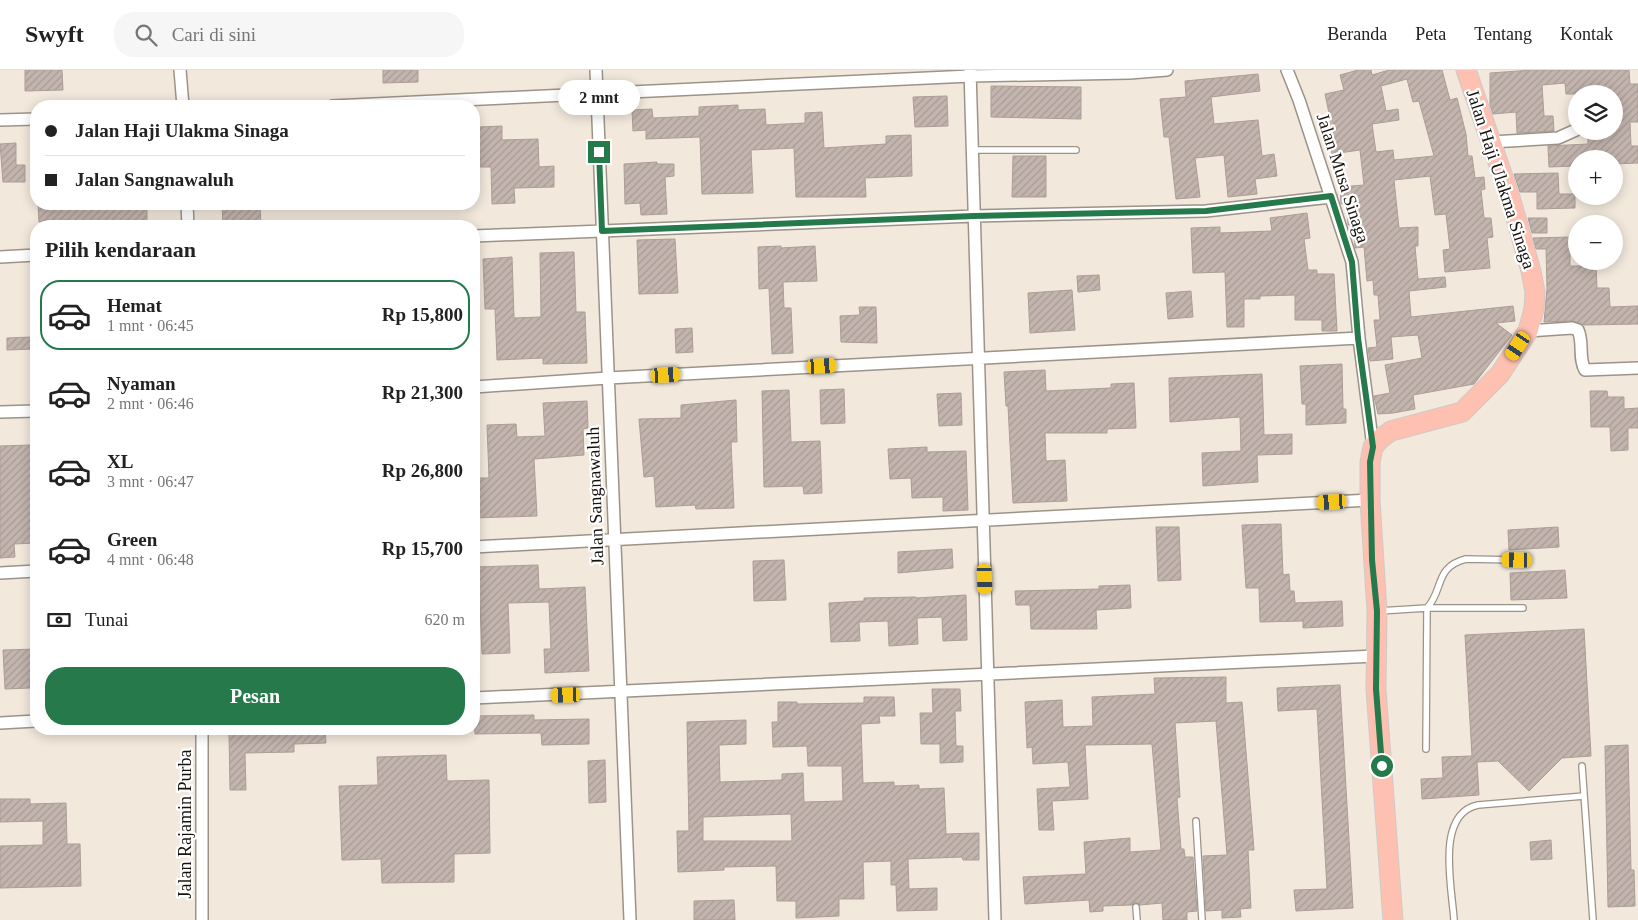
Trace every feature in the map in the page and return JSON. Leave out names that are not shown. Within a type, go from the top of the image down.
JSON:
[{"type":"main road","name":"Jalan Haji Ulakma Sinaga","points":[[1373,447],[1380,439],[1398,429],[1462,412],[1500,374],[1528,331],[1534,309],[1535,292],[1531,271],[1510,197],[1466,70]]},
{"type":"main road","points":[[1373,447],[1370,462],[1370,500],[1372,560],[1377,611],[1375,656],[1392,920]]},
{"type":"street","points":[[180,70],[182,100]]},
{"type":"street","name":"Jalan Sangnawaluh","points":[[596,70],[630,920]]},
{"type":"street","points":[[454,100],[970,73],[1130,73],[1168,70]]},
{"type":"street","name":"Jalan Musa Sinaga","points":[[1287,70],[1352,262],[1358,338],[1373,447]]},
{"type":"street","points":[[970,73],[995,920]]},
{"type":"street","points":[[0,120],[30,119]]},
{"type":"street","points":[[1491,142],[1558,138],[1568,134]]},
{"type":"street","points":[[480,236],[974,216],[1206,211],[1331,196]]},
{"type":"street","points":[[0,257],[30,255]]},
{"type":"street","points":[[1528,331],[1572,328],[1578,330],[1581,335],[1581,364],[1585,370],[1638,368]]},
{"type":"street","points":[[480,387],[608,378],[1358,338]]},
{"type":"street","points":[[0,412],[30,410]]},
{"type":"street","points":[[480,548],[1370,500]]},
{"type":"street","points":[[0,573],[30,571]]},
{"type":"street","points":[[480,698],[620,693],[1375,656]]},
{"type":"street","points":[[0,723],[30,721]]},
{"type":"street","name":"Jalan Rajamin Purba","points":[[202,735],[202,920]]},
{"type":"lane","points":[[972,150],[1076,150]]},
{"type":"lane","points":[[1426,749],[1427,608],[1433,600],[1440,577],[1451,565],[1466,559],[1517,560]]},
{"type":"lane","points":[[1377,611],[1427,608],[1523,608]]},
{"type":"lane","points":[[1582,766],[1593,920]]},
{"type":"lane","points":[[1454,920],[1450,851],[1451,830],[1458,816],[1468,807],[1478,805],[1584,796]]},
{"type":"lane","points":[[1196,821],[1202,920]]},
{"type":"lane","points":[[1136,907],[1137,920]]},
{"type":"building","points":[[25,70],[62,70],[63,90],[25,91]]},
{"type":"building","points":[[383,70],[418,70],[418,82],[383,83]]},
{"type":"building","points":[[1358,70],[1371,70],[1372,75],[1389,70],[1442,70],[1450,100],[1457,98],[1466,134],[1468,156],[1472,156],[1475,178],[1484,177],[1485,189],[1481,190],[1484,218],[1491,218],[1493,237],[1487,238],[1490,268],[1445,272],[1443,250],[1450,249],[1446,214],[1435,215],[1430,176],[1394,180],[1399,228],[1418,227],[1418,246],[1415,246],[1418,279],[1445,277],[1446,287],[1409,291],[1411,317],[1513,306],[1515,321],[1496,323],[1512,335],[1474,384],[1413,395],[1415,409],[1378,414],[1374,396],[1390,393],[1385,365],[1422,358],[1418,335],[1391,337],[1393,359],[1370,361],[1368,348],[1377,347],[1374,320],[1380,320],[1378,295],[1374,295],[1373,280],[1367,281],[1364,247],[1355,248],[1354,225],[1348,225],[1347,203],[1341,204],[1340,187],[1364,185],[1360,150],[1332,154],[1327,118],[1330,118],[1325,94],[1344,90],[1340,75]],"holes":[[[1407,79],[1413,102],[1419,101],[1434,156],[1394,160],[1393,150],[1376,152],[1372,124],[1399,120],[1398,109],[1386,111],[1381,86]]]},
{"type":"building","points":[[1533,70],[1629,70],[1630,84],[1638,84],[1638,122],[1630,122],[1631,146],[1638,146],[1638,163],[1623,164],[1623,150],[1568,150],[1568,166],[1549,167],[1548,146],[1588,144],[1588,140],[1623,140],[1623,85],[1568,85],[1568,94],[1566,94],[1565,83],[1542,85],[1544,116],[1553,116],[1554,131],[1517,133],[1516,112],[1493,114],[1490,105],[1490,73]]},
{"type":"building","points":[[1258,74],[1260,91],[1211,97],[1214,124],[1258,120],[1262,156],[1274,154],[1277,176],[1255,179],[1257,194],[1228,197],[1224,155],[1195,158],[1200,197],[1176,199],[1169,137],[1164,137],[1160,99],[1186,97],[1185,81]]},
{"type":"building","points":[[991,86],[1081,87],[1081,119],[991,117]]},
{"type":"building","points":[[947,96],[948,126],[915,127],[913,97]]},
{"type":"building","points":[[738,105],[738,110],[765,109],[766,125],[805,123],[805,113],[822,112],[824,148],[886,144],[886,136],[911,135],[912,176],[865,178],[866,197],[796,197],[794,148],[751,150],[753,193],[702,194],[700,137],[646,139],[646,130],[633,131],[632,110],[652,109],[653,118],[699,116],[699,107]]},
{"type":"building","points":[[502,126],[502,140],[538,139],[539,167],[554,166],[554,187],[514,188],[515,203],[492,204],[491,167],[480,167],[480,127]]},
{"type":"building","points":[[16,143],[16,165],[25,165],[25,182],[3,182],[0,144]]},
{"type":"building","points":[[1013,156],[1046,156],[1046,197],[1012,197]]},
{"type":"building","points":[[657,162],[657,164],[674,164],[674,176],[665,177],[667,214],[641,215],[640,203],[625,204],[624,164]]},
{"type":"building","points":[[1558,173],[1559,194],[1568,194],[1568,205],[1575,205],[1575,208],[1537,209],[1537,192],[1520,192],[1514,174]]},
{"type":"building","points":[[38,210],[147,210],[147,220],[39,220]]},
{"type":"building","points":[[222,210],[260,210],[261,220],[223,220]]},
{"type":"building","points":[[1307,213],[1310,238],[1304,239],[1308,270],[1317,270],[1317,274],[1334,274],[1337,331],[1322,331],[1322,320],[1295,320],[1295,295],[1260,296],[1260,299],[1244,299],[1244,327],[1227,327],[1225,272],[1193,273],[1191,228],[1220,227],[1220,233],[1272,231],[1270,218]]},
{"type":"building","points":[[1528,218],[1547,218],[1547,233],[1532,233]]},
{"type":"building","points":[[1568,237],[1568,270],[1596,270],[1597,288],[1609,288],[1610,307],[1638,306],[1638,324],[1584,325],[1572,321],[1544,322],[1547,289],[1546,249],[1536,249],[1533,238]]},
{"type":"building","points":[[675,239],[678,293],[639,294],[637,240]]},
{"type":"building","points":[[781,246],[781,248],[815,246],[817,281],[783,282],[784,308],[791,308],[793,353],[772,354],[769,288],[759,289],[758,247]]},
{"type":"building","points":[[574,252],[576,312],[585,312],[587,363],[543,364],[543,358],[497,360],[495,309],[485,309],[483,259],[512,257],[514,318],[541,317],[540,253]]},
{"type":"building","points":[[1099,275],[1100,290],[1078,292],[1077,276]]},
{"type":"building","points":[[1072,290],[1075,330],[1030,333],[1028,293]]},
{"type":"building","points":[[1191,291],[1193,317],[1168,319],[1166,293]]},
{"type":"building","points":[[859,307],[876,307],[877,343],[841,342],[840,316],[860,315]]},
{"type":"building","points":[[692,328],[693,352],[676,353],[675,329]]},
{"type":"building","points":[[30,337],[30,349],[7,350],[7,338]]},
{"type":"building","points":[[1342,364],[1343,409],[1346,409],[1346,423],[1306,425],[1306,404],[1302,404],[1300,366]]},
{"type":"building","points":[[1045,370],[1046,391],[1111,388],[1111,384],[1134,383],[1136,428],[1107,429],[1107,433],[1045,433],[1046,461],[1065,460],[1067,501],[1013,503],[1008,406],[1006,406],[1004,372]]},
{"type":"building","points":[[1262,374],[1264,435],[1292,434],[1292,454],[1257,455],[1258,482],[1203,486],[1202,453],[1241,451],[1240,417],[1170,422],[1169,378]]},
{"type":"building","points":[[844,389],[845,423],[821,424],[820,390]]},
{"type":"building","points":[[789,390],[791,442],[820,441],[822,493],[804,494],[803,486],[764,487],[762,391]]},
{"type":"building","points":[[1590,391],[1607,391],[1608,397],[1624,397],[1624,409],[1638,408],[1638,428],[1628,428],[1628,450],[1611,451],[1610,427],[1591,427]]},
{"type":"building","points":[[961,393],[962,425],[939,426],[937,394]]},
{"type":"building","points":[[736,400],[737,442],[731,442],[734,508],[696,509],[695,505],[656,507],[654,476],[644,477],[639,419],[681,418],[681,405]]},
{"type":"building","points":[[587,401],[588,428],[583,429],[584,455],[534,459],[537,516],[480,518],[480,478],[489,478],[487,425],[516,424],[517,437],[545,436],[543,403]]},
{"type":"building","points":[[30,445],[30,543],[14,544],[15,557],[0,558],[0,446]]},
{"type":"building","points":[[927,447],[927,452],[966,451],[968,510],[943,511],[943,497],[912,498],[911,478],[890,479],[888,449]]},
{"type":"building","points":[[1281,524],[1283,575],[1289,574],[1290,591],[1294,591],[1295,603],[1342,601],[1343,626],[1303,628],[1303,621],[1260,622],[1259,588],[1246,588],[1242,525]]},
{"type":"building","points":[[1156,527],[1179,527],[1181,580],[1158,581]]},
{"type":"building","points":[[1558,527],[1559,547],[1509,550],[1508,530]]},
{"type":"building","points":[[952,549],[953,568],[898,573],[898,552]]},
{"type":"building","points":[[784,560],[786,600],[754,601],[753,561]]},
{"type":"building","points":[[538,565],[539,589],[585,587],[589,671],[545,673],[544,649],[551,649],[549,602],[508,603],[510,653],[482,654],[480,567]]},
{"type":"building","points":[[1565,570],[1567,598],[1511,600],[1510,573]]},
{"type":"building","points":[[1130,585],[1131,608],[1096,610],[1097,629],[1031,629],[1030,605],[1016,605],[1015,591],[1099,589],[1099,586]]},
{"type":"building","points":[[966,595],[967,640],[943,641],[942,617],[917,618],[918,644],[889,646],[888,621],[859,622],[860,641],[831,642],[829,603],[864,601],[864,598],[916,598]]},
{"type":"building","points":[[1584,629],[1591,756],[1562,758],[1529,791],[1498,761],[1477,762],[1479,795],[1422,799],[1421,779],[1443,778],[1442,757],[1472,756],[1465,635]]},
{"type":"building","points":[[30,649],[30,688],[5,689],[3,650]]},
{"type":"building","points":[[1226,677],[1226,703],[1242,702],[1254,850],[1248,850],[1251,908],[1240,909],[1241,917],[1222,918],[1222,910],[1206,911],[1203,856],[1227,855],[1216,721],[1175,723],[1180,797],[1177,798],[1181,849],[1184,849],[1185,857],[1193,857],[1197,911],[1187,912],[1187,920],[1163,920],[1162,903],[1140,905],[1135,902],[1132,905],[1103,906],[1103,911],[1090,912],[1089,900],[1025,904],[1023,877],[1086,874],[1084,842],[1130,838],[1130,852],[1161,850],[1152,744],[1085,745],[1088,799],[1052,801],[1054,830],[1039,830],[1037,789],[1070,787],[1068,762],[1033,764],[1032,747],[1027,748],[1025,702],[1062,700],[1063,727],[1093,726],[1092,697],[1155,694],[1154,678]]},
{"type":"building","points":[[1340,685],[1353,908],[1296,911],[1294,890],[1327,889],[1317,709],[1278,711],[1277,688]]},
{"type":"building","points":[[932,689],[960,689],[961,711],[955,711],[956,746],[963,746],[963,762],[940,763],[940,744],[921,744],[920,713],[933,713]]},
{"type":"building","points":[[864,697],[894,697],[895,716],[879,716],[880,723],[861,724],[863,783],[894,782],[894,786],[919,785],[919,789],[944,788],[946,834],[979,833],[979,860],[963,860],[962,857],[908,859],[909,889],[937,888],[937,910],[897,911],[896,885],[891,885],[891,861],[863,862],[864,899],[839,899],[839,916],[796,918],[796,901],[777,901],[776,866],[724,867],[724,870],[678,872],[677,831],[689,831],[687,722],[746,720],[746,744],[719,745],[720,782],[782,780],[782,774],[803,773],[804,802],[843,801],[842,766],[808,766],[807,746],[773,747],[772,722],[778,722],[778,702],[797,702],[797,704],[864,703]],"holes":[[[791,814],[792,841],[703,841],[703,817]]]},
{"type":"building","points":[[534,715],[534,720],[589,719],[589,744],[542,745],[541,733],[480,734],[480,716]]},
{"type":"building","points":[[229,735],[325,735],[326,743],[294,744],[294,752],[245,753],[246,790],[230,790]]},
{"type":"building","points":[[1628,745],[1631,870],[1634,870],[1635,906],[1608,907],[1605,746]]},
{"type":"building","points":[[446,755],[447,781],[489,780],[490,853],[454,854],[454,882],[382,883],[381,859],[342,860],[339,786],[378,785],[377,757]]},
{"type":"building","points":[[605,760],[606,802],[589,803],[588,761]]},
{"type":"building","points":[[0,799],[30,799],[30,804],[66,803],[67,844],[80,844],[81,886],[0,888],[0,846],[43,845],[43,821],[0,822]]},
{"type":"building","points":[[1551,840],[1552,859],[1531,860],[1530,842]]},
{"type":"building","points":[[734,900],[735,920],[694,920],[694,901]]},
{"type":"route","points":[[599,152],[602,231],[974,216],[1206,211],[1331,196],[1352,262],[1358,338],[1373,447],[1370,462],[1370,500],[1372,560],[1377,611],[1376,689],[1382,766]]}]
